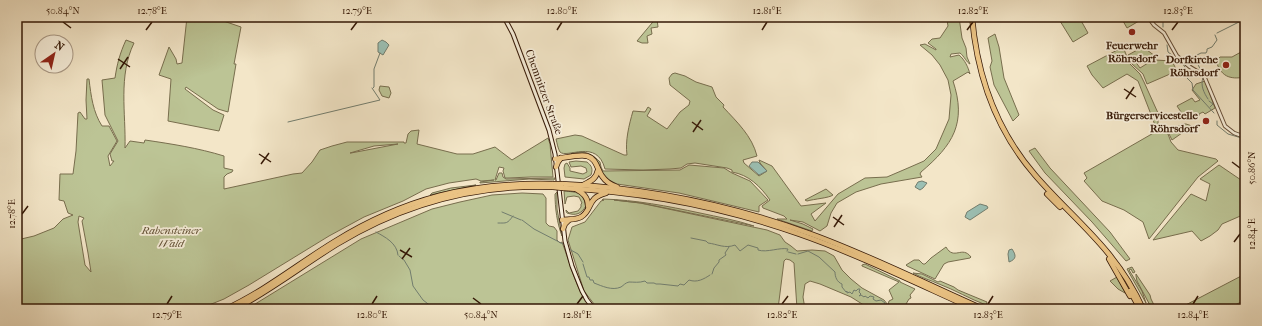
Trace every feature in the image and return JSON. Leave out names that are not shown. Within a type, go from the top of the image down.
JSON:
[{"type":"highway","points":[[969,17],[975,63],[982,87],[993,115],[1008,144],[1019,161],[1036,181],[1109,259],[1128,286],[1140,309]]},
{"type":"highway","points":[[972,17],[978,61],[984,85],[995,113],[1011,142],[1034,175],[1109,254],[1144,309]]},
{"type":"highway","points":[[555,159],[587,156],[594,160],[601,175],[606,181],[620,189]]},
{"type":"highway","points":[[556,167],[561,158]]},
{"type":"highway","points":[[582,185],[590,182],[594,178],[598,168]]},
{"type":"highway","points":[[226,309],[254,294],[353,231],[400,208],[441,195],[475,188],[514,184],[553,186]]},
{"type":"highway","points":[[235,309],[353,235],[405,210],[440,199],[476,191],[582,185],[675,197],[760,217],[789,226],[854,251],[983,309]]},
{"type":"highway","points":[[562,186],[660,198],[707,207],[786,229],[853,254],[974,309]]},
{"type":"highway","points":[[574,188],[582,192],[585,196],[588,203],[588,208]]},
{"type":"highway","points":[[562,220],[581,217],[596,197],[609,192]]},
{"type":"highway","points":[[563,228],[569,220]]},
{"type":"highway","points":[[1109,259],[1136,309]]},
{"type":"main road","name":"Chemnitzer Straße","points":[[504,17],[513,34],[552,136],[563,228],[570,258],[582,291],[594,309]]},
{"type":"street","points":[[1148,17],[1164,33],[1177,56],[1204,76],[1220,118],[1227,129],[1245,137]]},
{"type":"green space","points":[[187,17],[212,17],[241,27],[234,64],[236,64],[228,112],[218,109],[186,87],[185,89],[213,110],[224,115],[219,131],[168,121],[171,79],[159,75],[169,47],[176,59],[177,64],[182,63]]},
{"type":"green space","points":[[657,17],[661,17],[657,19],[658,27],[651,28],[652,34],[647,36],[648,43],[637,41]]},
{"type":"green space","points":[[949,17],[959,17],[962,38],[970,64],[960,53],[951,54],[950,57],[959,55],[966,64],[970,74],[968,72],[953,81],[957,96],[958,109],[954,132],[949,142],[932,162],[921,172],[920,174],[922,177],[881,184],[856,192],[837,203],[831,213],[827,226],[820,231],[803,222],[790,220],[813,229],[812,231],[777,219],[787,219],[784,216],[763,208],[762,206],[770,200],[762,190],[749,178],[732,172],[732,170],[727,168],[695,163],[687,164],[681,168],[670,169],[605,169],[601,160],[596,154],[589,152],[560,152],[556,139],[575,135],[582,136],[627,155],[627,139],[633,111],[645,112],[648,107],[651,109],[647,116],[667,129],[680,112],[689,105],[690,101],[670,85],[669,78],[675,73],[712,87],[716,97],[724,105],[723,107],[734,118],[752,142],[757,156],[743,160],[744,163],[759,176],[767,171],[759,160],[772,166],[801,206],[826,203],[811,214],[815,221],[838,194],[865,178],[887,177],[924,161],[936,149],[949,119],[951,95],[948,80],[940,65],[932,55],[920,45],[925,44],[936,50],[928,43],[932,39],[940,38],[948,26],[947,20]]},
{"type":"green space","points":[[1066,17],[1079,17],[1088,33],[1073,42],[1060,21]]},
{"type":"green space","points":[[1131,17],[1136,17],[1139,21],[1127,28],[1123,21]]},
{"type":"green space","points":[[995,34],[999,47],[1004,78],[1019,115],[1013,121],[994,85],[990,67],[992,61],[988,38]]},
{"type":"green space","name":"Rabensteiner Wald","points":[[126,40],[134,43],[129,56],[124,81],[125,148],[130,141],[144,143],[145,140],[195,148],[224,156],[224,168],[233,170],[224,177],[224,189],[302,173],[320,150],[332,146],[347,142],[406,143],[408,134],[411,131],[419,130],[417,144],[457,154],[473,154],[495,147],[512,160],[548,138],[550,144],[553,177],[505,178],[503,171],[504,168],[499,167],[495,180],[499,173],[502,173],[503,177],[506,179],[555,178],[554,180],[529,179],[480,183],[494,180],[481,181],[476,179],[449,183],[426,189],[403,201],[364,217],[329,236],[224,299],[199,309],[96,309],[96,305],[79,309],[17,309],[17,240],[34,236],[54,228],[63,219],[73,215],[68,213],[64,201],[59,200],[60,174],[73,174],[78,113],[80,112],[85,119],[87,119],[87,79],[89,79],[96,115],[102,126],[109,126],[117,141],[108,156],[110,166],[114,161],[112,161],[110,154],[118,141],[105,115],[102,80],[115,78],[119,59]],"holes":[[[398,144],[351,153],[350,153],[374,146]],[[79,216],[84,218],[82,221],[91,272],[85,265],[78,222]]]},
{"type":"green space","points":[[1123,47],[1130,64],[1140,74],[1144,82],[1158,113],[1158,124],[1160,128],[1168,134],[1171,142],[1178,150],[1216,159],[1218,161],[1198,177],[1149,239],[1143,222],[1124,210],[1102,201],[1084,181],[1087,178],[1084,173],[1157,131],[1138,81],[1127,74],[1103,88],[1092,75],[1087,66]]},
{"type":"green space","points":[[1143,47],[1155,56],[1155,60],[1172,61],[1177,71],[1147,84],[1143,74],[1132,64],[1128,55]],"holes":[[[1144,56],[1148,63],[1140,68],[1135,61]]]},
{"type":"green space","points":[[1241,52],[1245,65],[1245,77],[1234,78],[1226,76],[1220,70],[1216,61],[1220,57],[1232,57]]},
{"type":"green space","points":[[1205,81],[1215,108],[1205,114],[1203,112],[1199,114],[1200,115],[1195,118],[1192,113],[1189,112],[1183,115],[1177,106],[1192,98],[1195,102],[1200,100],[1192,90],[1196,84]]},
{"type":"green space","points":[[380,86],[389,87],[391,93],[389,98],[382,96],[379,90]]},
{"type":"green space","points":[[1182,124],[1192,126],[1172,140],[1168,132]]},
{"type":"green space","points":[[1035,148],[1050,168],[1110,232],[1130,259],[1126,261],[1092,222],[1045,173],[1029,151]]},
{"type":"green space","points":[[582,152],[594,156],[600,162],[603,171],[680,170],[689,165],[724,168],[750,181],[768,200],[759,206],[759,212],[679,193],[617,184],[607,179],[603,175],[596,160],[570,155],[572,153]]},
{"type":"green space","points":[[576,161],[589,163],[592,168],[591,175],[584,179],[565,177],[564,168],[565,164],[567,163],[570,171],[583,174],[587,172],[586,168],[581,166],[571,167],[569,162]]},
{"type":"green space","points":[[1219,165],[1241,180],[1245,187],[1245,214],[1222,224],[1218,230],[1201,241],[1192,231],[1153,240],[1191,194],[1206,201],[1210,184],[1200,179]]},
{"type":"green space","points":[[476,185],[430,195],[432,193],[451,188]]},
{"type":"green space","points":[[826,189],[833,195],[807,201],[805,200]]},
{"type":"green space","points":[[564,191],[576,192],[581,195],[585,201],[586,206],[578,214],[567,213],[566,210],[569,213],[578,211],[582,203],[579,197],[567,197],[565,204]]},
{"type":"green space","points":[[557,192],[557,209],[562,236],[556,210],[555,194]]},
{"type":"green space","points":[[522,193],[543,194],[546,198],[546,223],[549,226],[554,227],[557,231],[557,240],[560,243],[562,242],[582,295],[592,309],[247,309],[361,239],[432,209],[492,195]]},
{"type":"green space","points":[[603,199],[627,201],[652,204],[734,220],[754,226],[641,203],[614,200],[640,203],[767,230],[780,235],[785,242],[797,251],[825,251],[834,256],[842,270],[851,279],[862,288],[884,300],[888,305],[889,301],[893,299],[889,290],[899,282],[862,265],[865,264],[915,289],[910,295],[911,298],[903,309],[870,309],[851,297],[810,281],[805,284],[803,297],[805,309],[797,309],[794,263],[786,259],[784,261],[778,309],[598,309],[584,291],[568,240],[572,227],[585,222],[601,201],[604,200],[602,200]]},
{"type":"green space","points":[[946,247],[952,253],[964,252],[971,257],[944,264],[935,279],[906,265],[914,260],[919,260],[925,264]]},
{"type":"green space","points":[[1132,267],[1135,272],[1133,273],[1131,269],[1129,270],[1142,291],[1146,303],[1127,269]]},
{"type":"green space","points":[[913,273],[922,274],[938,282],[940,281],[954,287],[987,302],[986,305],[945,286]]},
{"type":"green space","points":[[1136,274],[1150,295],[1156,309],[1152,309],[1137,281]]},
{"type":"green space","points":[[1245,274],[1245,300],[1227,309],[1178,309]]},
{"type":"green space","points":[[1117,277],[1125,293],[1118,289],[1110,281]]},
{"type":"water","points":[[382,40],[389,45],[383,55],[378,52],[378,43]]},
{"type":"water","points":[[752,162],[758,162],[767,171],[759,175],[749,166]]},
{"type":"water","points":[[922,181],[927,183],[923,188],[920,190],[915,187],[918,182]]},
{"type":"water","points":[[980,204],[987,206],[988,208],[970,220],[965,217],[967,212]]},
{"type":"water","points":[[1012,249],[1015,258],[1009,262],[1008,254],[1009,250]]},
{"type":"waterway","points":[[1163,17],[1163,27]]},
{"type":"waterway","points":[[1217,33],[1245,19]]},
{"type":"waterway","points":[[1205,75],[1198,65],[1197,55],[1206,53],[1207,49],[1212,47],[1217,40],[1215,35]]},
{"type":"waterway","points":[[1167,45],[1168,52],[1172,55]]},
{"type":"waterway","points":[[373,88],[374,69],[380,53]]},
{"type":"waterway","points":[[1174,60],[1180,62]]},
{"type":"waterway","points":[[1182,63],[1185,67],[1187,78],[1192,83],[1193,90],[1214,113]]},
{"type":"waterway","points":[[1203,78],[1202,86],[1208,99]]},
{"type":"waterway","points":[[288,122],[380,100],[372,88]]},
{"type":"waterway","points":[[1209,101],[1213,104],[1210,107]]},
{"type":"waterway","points":[[1217,121],[1217,125],[1228,134],[1245,139]]},
{"type":"waterway","points":[[502,212],[521,220]]},
{"type":"waterway","points":[[498,223],[507,222],[513,216]]},
{"type":"waterway","points":[[522,220],[534,229],[563,244]]},
{"type":"waterway","points":[[376,232],[387,238],[393,244],[398,255]]},
{"type":"waterway","points":[[691,238],[721,246],[728,247],[735,245],[740,251],[748,245],[762,251],[788,249],[787,251]]},
{"type":"waterway","points":[[712,274],[719,260],[726,255],[725,253],[729,247]]},
{"type":"waterway","points":[[569,249],[578,254],[583,262]]},
{"type":"waterway","points":[[798,254],[808,251],[819,257],[835,272],[835,276],[847,293],[850,292],[852,294],[854,290],[856,291],[860,289],[859,292],[861,294],[859,296],[861,295],[868,298],[870,296],[874,297],[873,299],[876,301],[881,300],[885,303],[885,309]]},
{"type":"waterway","points":[[788,252],[796,254]]},
{"type":"waterway","points":[[399,256],[404,260],[410,270],[413,286],[423,300],[432,307],[432,309]]},
{"type":"waterway","points":[[583,264],[587,277],[589,277],[590,280],[593,280],[594,283],[604,287],[611,288],[618,288],[629,282],[645,281],[647,283],[678,286],[680,284],[684,285],[689,280],[698,281],[710,275]]},
{"type":"waterway","points":[[253,305],[263,309]]},
{"type":"place","name":"Feuerwehr Röhrsdorf","points":[[1132,32]]},
{"type":"place","name":"Dorfkirche Röhrsdorf","points":[[1226,65]]},
{"type":"place","name":"Bürgerservicestelle Röhrsdorf","points":[[1206,121]]}]
